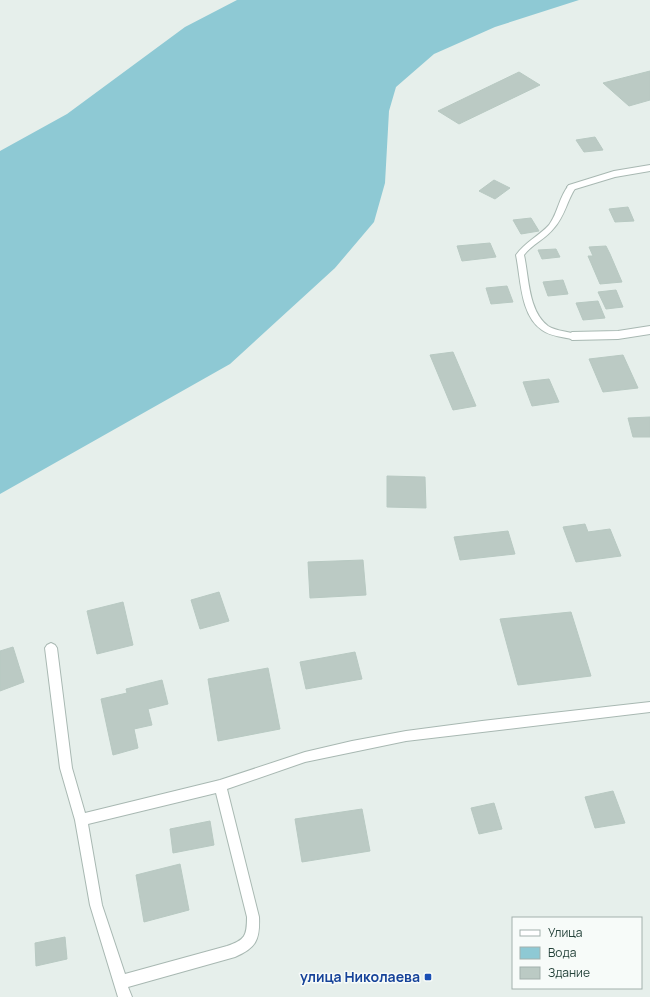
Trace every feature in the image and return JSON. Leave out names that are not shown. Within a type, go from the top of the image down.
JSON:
[{"type":"street","points":[[572,188],[614,174],[650,168]]},
{"type":"street","points":[[572,336],[618,335],[650,330]]},
{"type":"lane","points":[[572,188],[565,194],[560,212],[552,226],[526,246],[520,255],[528,300],[536,315],[544,327],[556,333],[572,336]]},
{"type":"lane","points":[[51,648],[66,768],[82,820],[96,905],[125,997]]},
{"type":"lane","points":[[82,820],[220,786],[305,757],[406,736],[650,707]]},
{"type":"lane","points":[[121,982],[227,954],[244,947],[254,935],[253,918],[220,786]]},
{"type":"water","points":[[237,0],[579,0],[495,27],[434,54],[396,87],[389,111],[385,183],[374,222],[335,268],[230,364],[0,494],[0,151],[67,114],[185,27]]},
{"type":"building","points":[[650,71],[650,100],[629,106],[603,83]]},
{"type":"building","points":[[519,72],[540,85],[459,124],[438,111]]},
{"type":"building","points":[[595,137],[603,150],[584,152],[576,140]]},
{"type":"building","points":[[494,180],[510,188],[495,199],[479,191]]},
{"type":"building","points":[[628,207],[634,221],[615,222],[609,209]]},
{"type":"building","points":[[531,218],[539,231],[521,234],[513,220]]},
{"type":"building","points":[[490,243],[496,257],[462,261],[457,246]]},
{"type":"building","points":[[606,246],[622,282],[600,284],[588,256],[593,256],[589,247]]},
{"type":"building","points":[[556,249],[560,257],[542,259],[538,250]]},
{"type":"building","points":[[563,280],[568,294],[548,296],[543,282]]},
{"type":"building","points":[[507,286],[513,302],[491,304],[486,288]]},
{"type":"building","points":[[616,290],[623,307],[606,309],[598,292]]},
{"type":"building","points":[[598,301],[605,318],[583,320],[576,303]]},
{"type":"building","points":[[453,352],[476,406],[453,410],[430,355]]},
{"type":"building","points":[[623,355],[638,388],[603,392],[589,359]]},
{"type":"building","points":[[549,379],[559,402],[532,406],[523,382]]},
{"type":"building","points":[[650,417],[650,437],[633,437],[628,418]]},
{"type":"building","points":[[387,476],[425,477],[426,508],[387,507]]},
{"type":"building","points":[[585,524],[588,532],[610,529],[621,556],[576,562],[563,527]]},
{"type":"building","points":[[508,531],[515,554],[460,560],[454,537]]},
{"type":"building","points":[[363,560],[366,595],[310,598],[308,562]]},
{"type":"building","points":[[219,592],[229,621],[200,629],[191,600]]},
{"type":"building","points":[[123,602],[133,645],[97,654],[87,611]]},
{"type":"building","points":[[571,612],[591,676],[518,685],[500,619]]},
{"type":"building","points":[[13,647],[24,682],[0,691],[0,651]]},
{"type":"building","points":[[355,652],[362,679],[306,689],[300,662]]},
{"type":"building","points":[[268,668],[280,729],[218,741],[208,679]]},
{"type":"building","points":[[162,680],[168,704],[148,709],[152,725],[134,729],[138,748],[113,755],[101,699],[127,693],[126,689]]},
{"type":"building","points":[[613,791],[625,823],[595,828],[585,797]]},
{"type":"building","points":[[494,803],[502,829],[479,834],[471,808]]},
{"type":"building","points":[[362,809],[370,851],[302,862],[295,819]]},
{"type":"building","points":[[210,821],[214,845],[173,853],[170,829]]},
{"type":"building","points":[[180,864],[189,910],[144,922],[136,875]]},
{"type":"building","points":[[65,937],[67,959],[36,966],[35,943]]},
{"type":"place","name":"улица Николаева","points":[[428,977]]}]
